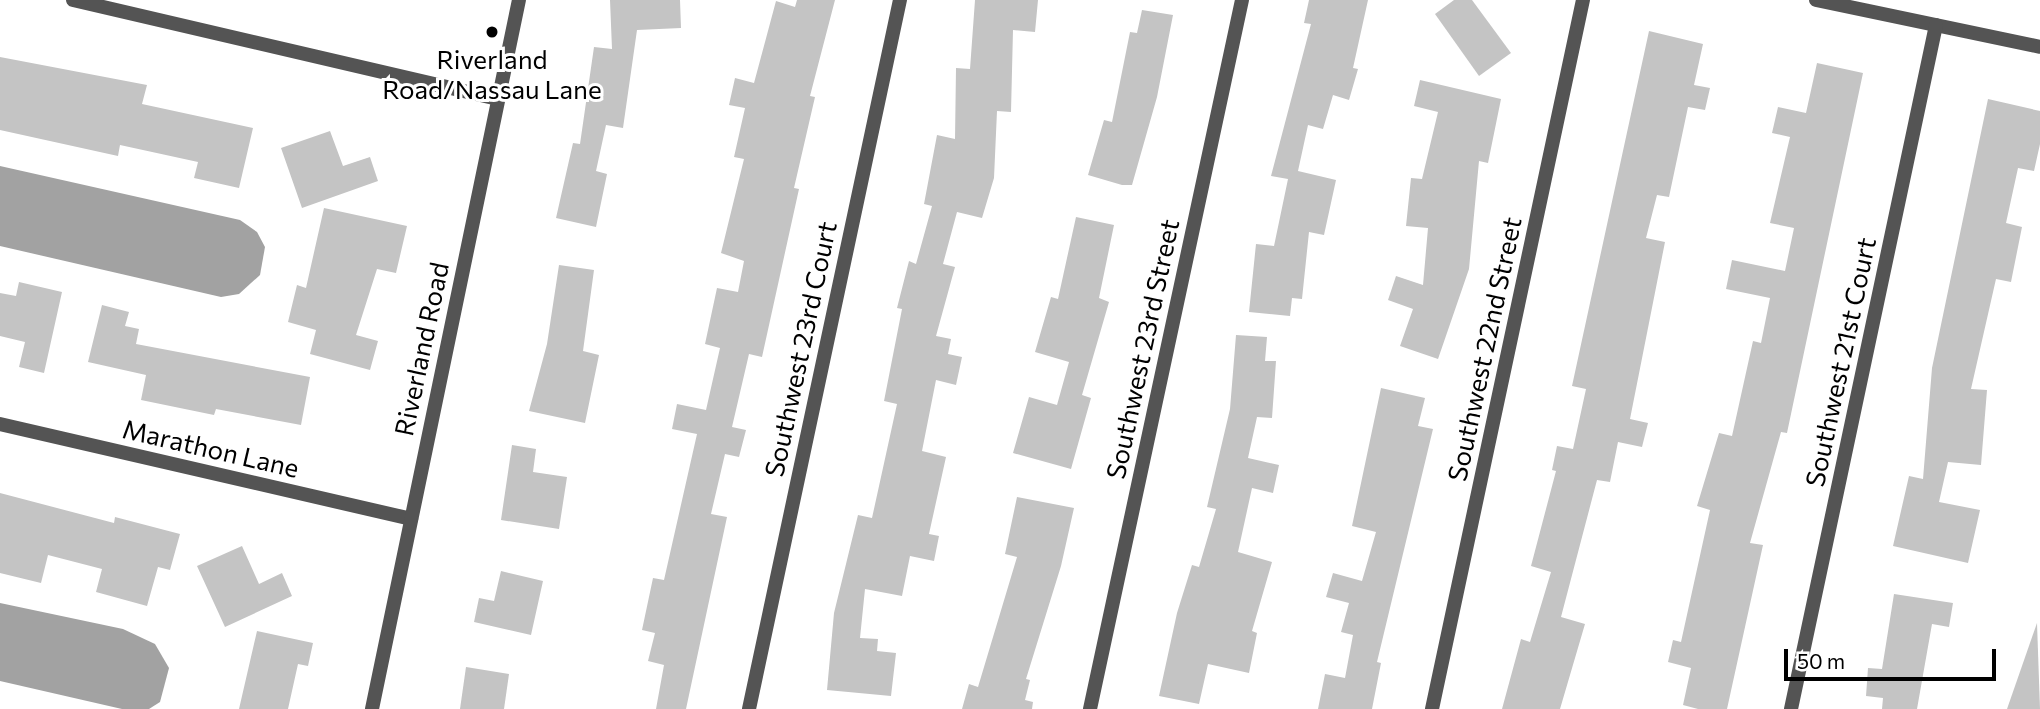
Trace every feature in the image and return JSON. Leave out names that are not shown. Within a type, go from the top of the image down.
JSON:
[{"type":"street","points":[[73,0],[498,99]]},
{"type":"street","name":"Riverland Road","points":[[372,709],[519,0]]},
{"type":"street","name":"Southwest 23rd Court","points":[[749,709],[900,0]]},
{"type":"street","name":"Southwest 23rd Street","points":[[1090,709],[1242,0]]},
{"type":"street","name":"Southwest 22nd Street","points":[[1432,709],[1583,0]]},
{"type":"street","points":[[1816,0],[2040,47]]},
{"type":"street","name":"Southwest 21st Court","points":[[1791,709],[1936,25]]},
{"type":"street","name":"Marathon Lane","points":[[0,424],[411,519]]},
{"type":"shaded area","points":[[0,166],[240,220],[257,232],[265,247],[260,275],[239,294],[221,297],[0,246]]},
{"type":"shaded area","points":[[0,603],[123,629],[155,644],[169,668],[160,702],[149,709],[122,709],[0,681]]},
{"type":"building","points":[[610,0],[680,0],[681,28],[637,30],[623,128],[606,125],[596,171],[607,174],[596,227],[556,218],[573,143],[580,144],[594,47],[612,49]]},
{"type":"building","points":[[797,0],[835,0],[810,96],[815,97],[794,188],[799,189],[762,357],[749,354],[732,427],[746,430],[739,457],[725,454],[711,514],[727,517],[686,709],[656,709],[664,665],[648,661],[655,633],[642,630],[653,578],[664,580],[697,434],[672,429],[677,404],[706,410],[720,348],[705,344],[717,288],[738,292],[744,261],[721,253],[744,159],[734,157],[745,108],[729,105],[735,78],[754,83],[776,1],[795,7]]},
{"type":"building","points":[[975,0],[1038,0],[1035,32],[1013,30],[1011,112],[997,111],[994,178],[982,218],[957,212],[943,264],[955,267],[936,336],[951,339],[948,354],[962,357],[956,385],[936,380],[922,451],[946,457],[929,534],[939,536],[934,561],[910,556],[902,596],[865,589],[860,638],[878,639],[877,651],[896,653],[891,696],[827,690],[834,613],[858,515],[872,518],[897,404],[884,401],[902,309],[897,308],[909,261],[916,264],[932,206],[924,204],[937,135],[955,139],[956,68],[970,69]]},
{"type":"building","points":[[1309,0],[1368,0],[1353,68],[1358,69],[1349,100],[1333,95],[1323,129],[1308,125],[1298,171],[1336,180],[1324,235],[1309,232],[1302,299],[1292,298],[1290,316],[1249,312],[1256,244],[1274,246],[1288,179],[1271,176],[1311,24],[1304,23]]},
{"type":"building","points":[[1454,0],[1472,0],[1511,53],[1479,76],[1435,14]]},
{"type":"building","points":[[1142,10],[1173,15],[1157,97],[1132,185],[1122,185],[1088,175],[1104,120],[1112,122],[1130,32],[1137,33]]},
{"type":"building","points":[[1649,31],[1703,44],[1694,85],[1710,88],[1705,110],[1688,107],[1669,197],[1657,195],[1646,238],[1665,242],[1630,419],[1648,423],[1642,447],[1618,442],[1610,482],[1597,480],[1561,617],[1585,624],[1560,709],[1502,709],[1521,639],[1530,642],[1551,572],[1531,566],[1556,471],[1552,470],[1557,446],[1573,449],[1586,389],[1572,386]]},
{"type":"building","points":[[0,57],[147,85],[142,104],[253,128],[239,188],[194,178],[198,162],[120,145],[118,156],[0,130]]},
{"type":"building","points":[[1817,63],[1863,73],[1787,433],[1781,432],[1750,543],[1763,545],[1727,709],[1698,709],[1683,705],[1691,668],[1668,662],[1673,640],[1681,642],[1710,510],[1697,506],[1719,433],[1732,436],[1753,341],[1761,343],[1770,298],[1726,289],[1732,260],[1785,271],[1794,228],[1770,223],[1790,137],[1772,133],[1778,107],[1806,113]]},
{"type":"building","points":[[1420,80],[1501,99],[1488,163],[1479,161],[1469,269],[1438,359],[1400,346],[1413,309],[1388,300],[1396,276],[1423,285],[1428,228],[1406,226],[1411,178],[1422,179],[1438,112],[1414,106]]},
{"type":"building","points":[[1988,99],[2040,111],[2040,144],[2034,171],[2018,168],[2006,223],[2022,227],[2011,282],[1996,279],[1971,389],[1987,390],[1981,465],[1948,462],[1939,502],[1980,510],[1968,563],[1893,546],[1909,476],[1923,479],[1932,368]]},
{"type":"building","points":[[330,131],[343,166],[370,157],[378,181],[302,208],[281,148]]},
{"type":"building","points":[[324,208],[407,226],[396,273],[377,269],[356,335],[378,341],[370,370],[310,354],[316,330],[288,322],[297,285],[306,288]]},
{"type":"building","points":[[1076,217],[1114,225],[1099,298],[1109,302],[1082,395],[1091,398],[1071,469],[1013,453],[1029,397],[1057,405],[1069,362],[1035,352],[1051,297],[1058,299]]},
{"type":"building","points":[[559,265],[594,270],[583,351],[599,355],[585,423],[529,411],[547,344]]},
{"type":"building","points":[[19,282],[62,292],[44,373],[19,367],[25,342],[0,336],[0,293],[16,296]]},
{"type":"building","points":[[102,305],[129,312],[125,326],[139,329],[136,344],[310,377],[301,425],[216,409],[214,415],[141,400],[146,375],[88,362]]},
{"type":"building","points":[[1236,335],[1267,337],[1265,361],[1276,361],[1272,418],[1257,417],[1248,458],[1279,465],[1273,493],[1252,488],[1238,552],[1272,562],[1252,631],[1257,633],[1249,673],[1208,664],[1199,704],[1159,696],[1177,613],[1192,565],[1199,567],[1216,509],[1207,507],[1230,409]]},
{"type":"building","points":[[1381,388],[1425,398],[1418,426],[1433,429],[1377,662],[1381,663],[1372,709],[1318,709],[1325,674],[1345,678],[1353,635],[1341,632],[1349,603],[1326,597],[1333,573],[1362,581],[1376,532],[1352,526]]},
{"type":"building","points":[[512,445],[536,449],[533,472],[567,477],[559,529],[501,520]]},
{"type":"building","points":[[0,493],[114,523],[115,517],[180,534],[170,570],[158,567],[147,606],[96,592],[102,569],[48,555],[41,583],[0,573]]},
{"type":"building","points":[[1017,497],[1074,508],[1061,566],[1026,679],[1030,680],[1025,700],[1033,702],[1032,709],[962,709],[969,684],[978,687],[1017,557],[1005,554]]},
{"type":"building","points":[[242,546],[259,584],[282,573],[292,596],[225,627],[197,566]]},
{"type":"building","points":[[501,571],[543,581],[531,635],[474,622],[479,598],[494,601]]},
{"type":"building","points":[[1894,594],[1953,603],[1949,627],[1932,624],[1917,709],[1882,709],[1883,698],[1866,696],[1868,668],[1882,669]]},
{"type":"building","points":[[2037,623],[2040,709],[2007,709]]},
{"type":"building","points":[[257,631],[313,643],[308,666],[298,664],[288,709],[239,709]]},
{"type":"building","points":[[466,667],[509,674],[504,709],[460,709]]},
{"type":"place","name":"Riverland Road/Nassau Lane","points":[[492,32]]}]
